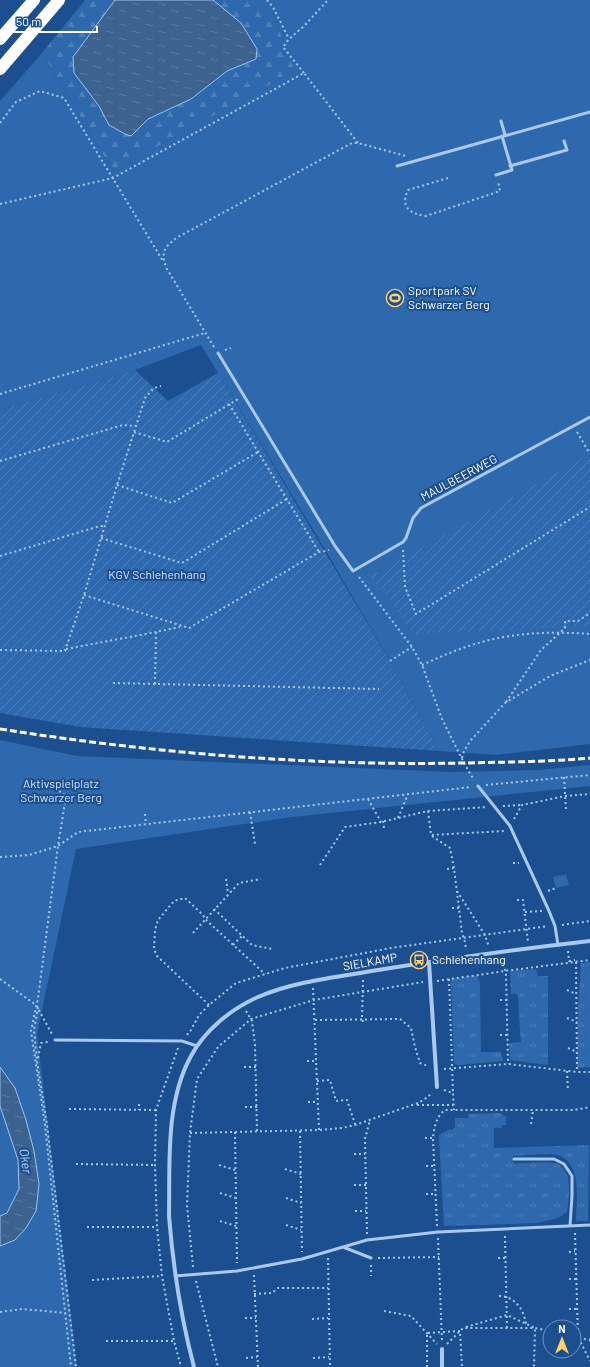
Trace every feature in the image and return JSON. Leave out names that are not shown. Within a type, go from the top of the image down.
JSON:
[{"type":"highway","points":[[0,39],[34,0]]},
{"type":"highway","points":[[0,68],[59,0]]},
{"type":"street","name":"SIELKAMP","points":[[194,1367],[175,1276],[169,1216],[173,1111],[176,1092],[183,1071],[197,1046],[226,1016],[242,1005],[256,998],[286,988],[363,973],[490,952],[590,941]]},
{"type":"street","points":[[429,962],[437,1087]]},
{"type":"street","points":[[442,1349],[442,1367]]},
{"type":"lane","points":[[397,166],[590,112]]},
{"type":"lane","points":[[496,175],[512,170],[501,121]]},
{"type":"lane","points":[[510,166],[567,150],[564,141]]},
{"type":"lane","points":[[218,353],[335,546],[354,571],[402,542]]},
{"type":"lane","name":"MAULBEERWEG","points":[[402,542],[406,538],[413,518],[421,508],[590,417]]},
{"type":"lane","points":[[478,786],[496,806],[510,826],[542,893],[555,926],[558,945]]},
{"type":"lane","points":[[55,1040],[182,1041],[197,1046]]},
{"type":"lane","points":[[514,1159],[554,1159],[564,1164],[572,1176],[570,1226]]},
{"type":"lane","points":[[175,1276],[237,1271],[302,1259],[367,1240],[438,1232],[590,1225]]},
{"type":"lane","points":[[344,1247],[371,1258]]},
{"type":"path","points":[[267,0],[274,7],[289,39]]},
{"type":"path","points":[[328,0],[283,47],[358,142]]},
{"type":"path","points":[[0,204],[113,178],[304,73]]},
{"type":"path","points":[[0,123],[16,102],[40,91],[64,98],[218,353]]},
{"type":"path","points":[[164,262],[164,253],[167,244],[178,237],[352,143],[358,142],[419,159]]},
{"type":"path","points":[[448,178],[408,190],[404,202],[407,208],[417,215],[426,216],[500,191],[496,175]]},
{"type":"path","points":[[0,394],[205,333]]},
{"type":"path","points":[[66,649],[145,398],[154,388],[161,386]]},
{"type":"path","points":[[134,432],[167,442],[244,395]]},
{"type":"path","points":[[229,404],[318,552]]},
{"type":"path","points":[[0,461],[123,425],[136,426]]},
{"type":"path","points":[[573,426],[590,454]]},
{"type":"path","points":[[117,485],[172,503],[258,452]]},
{"type":"path","points":[[101,538],[182,563],[287,499]]},
{"type":"path","points":[[402,542],[405,587],[416,614],[590,508]]},
{"type":"path","points":[[0,556],[100,526],[105,526]]},
{"type":"path","points":[[84,595],[189,628],[318,552],[326,552],[335,546]]},
{"type":"path","points":[[354,571],[412,647],[422,665],[442,719],[462,760],[478,786]]},
{"type":"path","points":[[462,760],[464,751],[471,740],[504,703],[541,650],[565,628],[565,622],[578,621],[590,613]]},
{"type":"path","points":[[0,650],[65,651],[66,649],[182,626]]},
{"type":"path","points":[[156,632],[156,684]]},
{"type":"path","points":[[422,665],[472,645],[502,637],[528,634],[590,634]]},
{"type":"path","points":[[390,661],[412,647]]},
{"type":"path","points":[[504,703],[550,676],[590,660]]},
{"type":"path","points":[[113,684],[379,689]]},
{"type":"path","points":[[0,857],[29,855],[58,846],[78,832],[478,786],[590,775]]},
{"type":"path","points":[[564,777],[566,810]]},
{"type":"path","points":[[59,791],[66,796],[34,1030],[76,1367]]},
{"type":"path","points":[[398,818],[408,794]]},
{"type":"path","points":[[320,864],[345,827],[382,822],[428,811],[522,805],[565,796],[590,794]]},
{"type":"path","points":[[367,799],[382,822],[384,828]]},
{"type":"path","points":[[431,835],[505,831],[510,826],[522,805]]},
{"type":"path","points":[[428,811],[431,835],[450,848],[463,938],[466,946]]},
{"type":"path","points":[[250,812],[255,844]]},
{"type":"path","points":[[145,814],[146,824]]},
{"type":"path","points":[[513,863],[522,862]]},
{"type":"path","points":[[447,869],[454,868]]},
{"type":"path","points":[[226,879],[229,894]]},
{"type":"path","points":[[193,933],[239,882],[261,879]]},
{"type":"path","points":[[542,893],[556,888]]},
{"type":"path","points":[[456,890],[486,935],[490,952]]},
{"type":"path","points":[[209,1005],[157,956],[154,949],[155,930],[158,920],[174,901],[185,898],[203,915],[205,919],[265,974]]},
{"type":"path","points":[[517,900],[523,900],[527,933]]},
{"type":"path","points":[[452,908],[459,908]]},
{"type":"path","points":[[214,910],[252,945],[272,949]]},
{"type":"path","points":[[524,912],[539,912]]},
{"type":"path","points":[[185,1037],[192,1030],[199,1015],[236,983],[285,968],[336,958],[526,928],[590,921]]},
{"type":"path","points":[[233,945],[242,936]]},
{"type":"path","points":[[568,950],[569,961],[575,961]]},
{"type":"path","points":[[437,981],[506,970],[590,960]]},
{"type":"path","points":[[575,961],[578,1072]]},
{"type":"path","points":[[504,962],[506,970],[508,1064]]},
{"type":"path","points":[[363,973],[363,1021]]},
{"type":"path","points":[[0,979],[37,1006],[55,1040],[41,1043],[36,1066]]},
{"type":"path","points":[[449,979],[454,1110]]},
{"type":"path","points":[[218,1367],[194,1274],[187,1205],[190,1133],[197,1079],[218,1048],[250,1018],[314,999],[424,982]]},
{"type":"path","points":[[567,990],[576,994]]},
{"type":"path","points":[[314,999],[319,1130]]},
{"type":"path","points":[[500,1000],[506,1000]]},
{"type":"path","points":[[37,1006],[31,1031],[45,1125],[71,1367]]},
{"type":"path","points":[[250,1018],[255,1045],[257,1132]]},
{"type":"path","points":[[568,1018],[577,1022]]},
{"type":"path","points":[[315,1020],[363,1021],[400,1019],[411,1028],[420,1063],[436,1070],[508,1064],[590,1072]]},
{"type":"path","points":[[500,1035],[507,1035]]},
{"type":"path","points":[[568,1048],[577,1052]]},
{"type":"path","points":[[307,1061],[317,1061]]},
{"type":"path","points":[[244,1067],[256,1067]]},
{"type":"path","points":[[568,1071],[568,1091]]},
{"type":"path","points":[[318,1081],[330,1080],[336,1101],[347,1100],[355,1125]]},
{"type":"path","points":[[437,1087],[453,1093]]},
{"type":"path","points":[[190,1133],[300,1131],[342,1128],[414,1105],[428,1097]]},
{"type":"path","points":[[308,1102],[318,1102]]},
{"type":"path","points":[[139,1104],[139,1110]]},
{"type":"path","points":[[414,1105],[453,1105]]},
{"type":"path","points":[[245,1107],[257,1107]]},
{"type":"path","points":[[437,1224],[433,1138],[434,1128],[445,1110],[574,1110],[590,1107]]},
{"type":"path","points":[[69,1109],[156,1110]]},
{"type":"path","points":[[532,1124],[533,1110]]},
{"type":"path","points":[[367,1240],[365,1139],[370,1120]]},
{"type":"path","points":[[300,1131],[302,1259]]},
{"type":"path","points":[[236,1132],[237,1271]]},
{"type":"path","points":[[425,1138],[433,1138]]},
{"type":"path","points":[[354,1154],[365,1154]]},
{"type":"path","points":[[76,1164],[155,1165]]},
{"type":"path","points":[[219,1165],[236,1170]]},
{"type":"path","points":[[426,1166],[434,1166]]},
{"type":"path","points":[[286,1169],[301,1174]]},
{"type":"path","points":[[354,1185],[366,1185]]},
{"type":"path","points":[[220,1193],[236,1198]]},
{"type":"path","points":[[426,1194],[435,1194]]},
{"type":"path","points":[[286,1198],[301,1203]]},
{"type":"path","points":[[355,1211],[366,1211]]},
{"type":"path","points":[[220,1221],[237,1226]]},
{"type":"path","points":[[286,1225],[301,1230]]},
{"type":"path","points":[[574,1225],[577,1319]]},
{"type":"path","points":[[87,1227],[157,1227]]},
{"type":"path","points":[[505,1228],[507,1328]]},
{"type":"path","points":[[438,1232],[442,1349]]},
{"type":"path","points":[[569,1252],[576,1251]]},
{"type":"path","points":[[327,1252],[330,1367]]},
{"type":"path","points":[[371,1276],[371,1258],[439,1257]]},
{"type":"path","points":[[498,1258],[506,1258]]},
{"type":"path","points":[[253,1268],[258,1367]]},
{"type":"path","points":[[92,1280],[162,1276]]},
{"type":"path","points":[[569,1278],[576,1278]]},
{"type":"path","points":[[254,1294],[272,1293],[278,1288],[328,1288]]},
{"type":"path","points":[[499,1296],[507,1296],[514,1301],[525,1316],[526,1324]]},
{"type":"path","points":[[569,1308],[577,1308]]},
{"type":"path","points":[[0,1312],[22,1309],[66,1313]]},
{"type":"path","points":[[384,1311],[410,1316],[442,1349]]},
{"type":"path","points":[[442,1349],[463,1328],[507,1315],[535,1328]]},
{"type":"path","points":[[245,1318],[256,1318]]},
{"type":"path","points":[[312,1319],[329,1318]]},
{"type":"path","points":[[463,1328],[535,1328],[542,1329]]},
{"type":"path","points":[[534,1367],[535,1328]]},
{"type":"path","points":[[427,1333],[460,1331]]},
{"type":"path","points":[[460,1331],[462,1367]]},
{"type":"path","points":[[427,1333],[427,1367]]},
{"type":"path","points":[[106,1342],[174,1340]]},
{"type":"path","points":[[582,1345],[590,1361]]},
{"type":"path","points":[[246,1358],[257,1357]]},
{"type":"path","points":[[313,1358],[329,1357]]},
{"type":"green space","points":[[85,0],[115,0],[94,28],[74,73],[99,106],[109,125],[131,136],[148,119],[191,99],[227,71],[256,59],[241,23],[213,0],[257,0],[274,15],[284,43],[280,47],[297,70],[113,171],[42,53]]},
{"type":"green space","points":[[257,0],[590,0],[590,744],[496,755],[439,751],[390,661],[326,551],[201,345],[135,370],[0,410],[0,101],[42,53],[113,171],[296,70],[280,47],[284,43],[274,15]]},
{"type":"green space","name":"KGV Schlehenhang","points":[[135,370],[168,401],[218,373],[390,661],[439,751],[80,727],[0,713],[0,410]]},
{"type":"green space","points":[[590,454],[590,626],[414,634],[371,576]]},
{"type":"green space","name":"Aktivspielplatz Schwarzer Berg","points":[[0,740],[77,756],[450,772],[538,770],[590,765],[590,786],[292,817],[76,849],[37,1034],[77,1367],[0,1367]]},
{"type":"green space","points":[[566,874],[569,885],[556,888],[553,877]]},
{"type":"green space","points":[[590,962],[590,1067],[577,1068],[578,1008],[581,963]]},
{"type":"green space","points":[[536,969],[538,976],[548,976],[548,1065],[510,1060],[509,1043],[521,1042],[518,994],[511,994],[510,971]]},
{"type":"green space","points":[[478,976],[480,984],[481,1052],[501,1052],[503,1061],[458,1065],[454,1063],[451,980],[454,978]]},
{"type":"green space","points":[[500,1113],[506,1117],[506,1125],[502,1125],[502,1128],[494,1128],[494,1148],[589,1145],[588,1221],[576,1221],[577,1193],[571,1166],[565,1159],[557,1155],[536,1154],[513,1156],[513,1163],[549,1162],[560,1166],[565,1170],[569,1183],[567,1212],[558,1218],[538,1223],[444,1226],[439,1135],[448,1130],[452,1130],[455,1127],[455,1118],[468,1118],[468,1114]]},
{"type":"water","points":[[115,0],[213,0],[241,23],[257,49],[256,59],[227,71],[191,99],[148,119],[131,136],[125,134],[109,125],[99,106],[74,73],[73,57]]},
{"type":"water","name":"Oker","points":[[0,1067],[15,1088],[26,1120],[34,1151],[39,1184],[36,1211],[26,1228],[15,1240],[0,1246],[0,1216],[7,1213],[19,1189],[18,1160],[0,1106]]},
{"type":"railway","points":[[0,729],[115,745],[289,760],[463,763],[526,762],[590,758]]},
{"type":"place","name":"Sportpark SV Schwarzer Berg","points":[[395,298]]},
{"type":"place","name":"Schlehenhang","points":[[419,960]]}]
